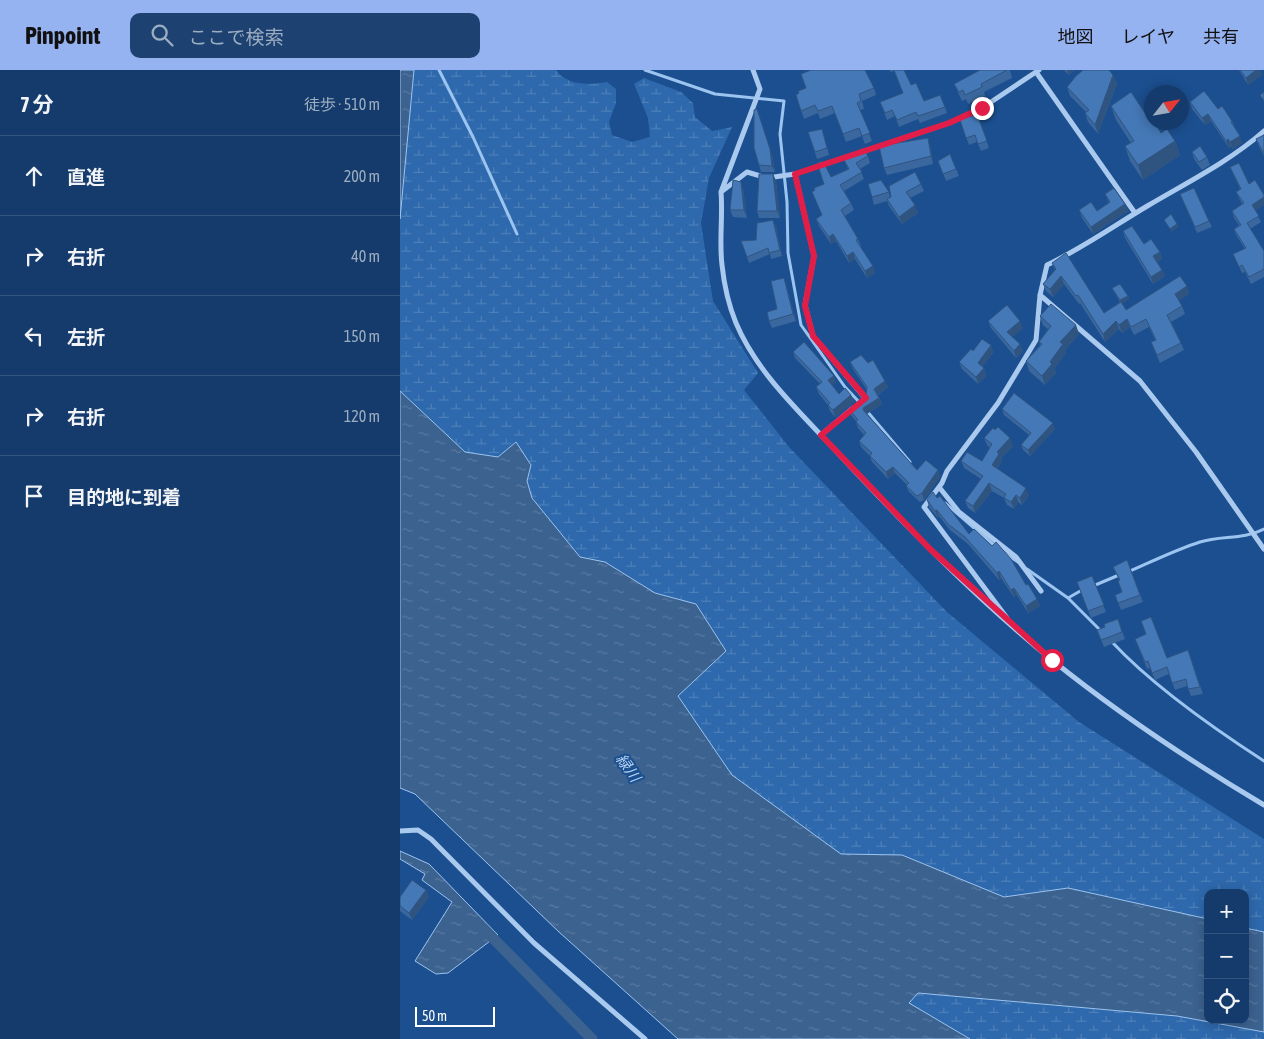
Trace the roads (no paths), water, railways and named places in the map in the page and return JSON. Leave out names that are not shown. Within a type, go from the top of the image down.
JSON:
[{"type":"street","points":[[753,70],[760,88],[736,157],[720,192],[723,210],[721,264],[736,325],[763,371],[930,549],[1015,628],[1052,660],[1122,712],[1206,770],[1264,805]]},
{"type":"street","points":[[720,192],[747,172],[767,178],[795,174],[949,123],[982,108],[1037,71],[1135,213]]},
{"type":"street","points":[[1015,628],[924,507],[947,471],[998,403],[1036,340],[1040,295],[1047,265],[1095,240],[1135,213],[1247,146],[1264,131]]},
{"type":"street","points":[[795,174],[814,256],[805,306],[813,336],[866,398],[821,435]]},
{"type":"street","points":[[1040,295],[1140,381],[1196,452],[1264,549]]},
{"type":"street","points":[[938,486],[959,512],[1016,557],[1041,591]]},
{"type":"street","points":[[400,831],[418,830],[431,839],[534,943],[645,1039]]},
{"type":"water","points":[[400,70],[414,70],[400,219]]},
{"type":"water","name":"緑川","points":[[400,391],[465,452],[498,457],[516,442],[531,465],[527,481],[532,498],[580,557],[605,562],[655,593],[696,604],[726,651],[678,696],[732,775],[841,854],[902,855],[1004,897],[1068,888],[1204,918],[1204,1021],[1177,1016],[918,993],[909,1003],[970,1039],[678,1039],[559,932],[415,794],[400,788]]},
{"type":"water","points":[[400,851],[429,864],[498,935],[448,973],[436,974],[415,961],[452,902],[422,880],[425,874],[400,859]]},
{"type":"water","points":[[1249,929],[1264,932],[1264,1032],[1220,1024],[1249,1024]]},
{"type":"waterway","points":[[439,70],[473,137],[517,234]]},
{"type":"waterway","points":[[645,70],[715,94],[784,101],[780,134],[787,202],[788,253],[801,325],[845,387],[860,403]]},
{"type":"waterway","points":[[866,410],[910,462]]},
{"type":"waterway","points":[[945,503],[995,546]]},
{"type":"waterway","points":[[1128,572],[1172,552],[1200,542],[1248,535],[1264,529]]},
{"type":"waterway","points":[[1004,553],[1018,562]]},
{"type":"waterway","points":[[1027,569],[1068,598],[1102,632]]},
{"type":"waterway","points":[[1093,586],[1119,575]]},
{"type":"waterway","points":[[1068,598],[1082,590]]},
{"type":"waterway","points":[[1112,642],[1146,675],[1184,706],[1264,761]]},
{"type":"waterway","points":[[483,928],[592,1039]]}]
